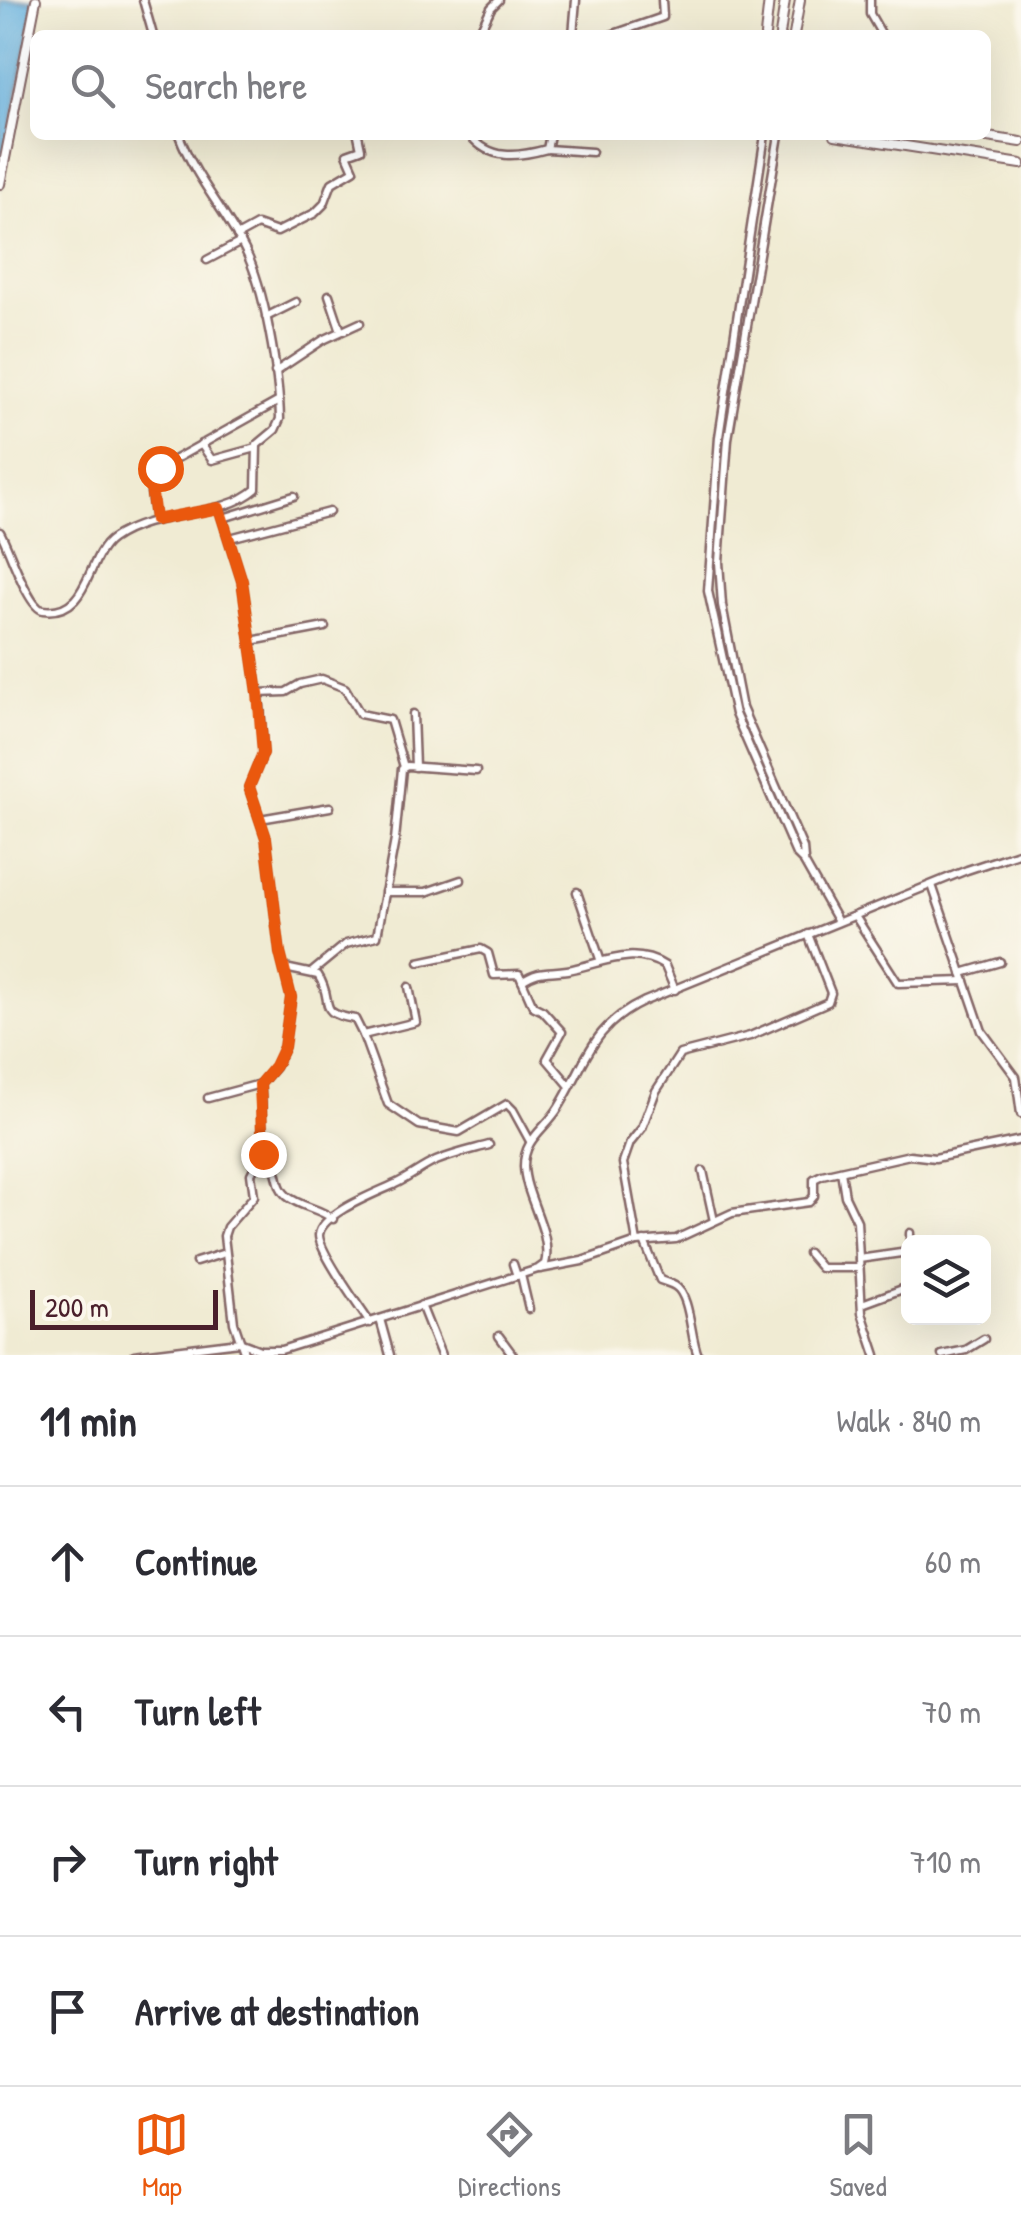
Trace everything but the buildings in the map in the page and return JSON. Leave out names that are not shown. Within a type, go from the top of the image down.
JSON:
[{"type":"street","points":[[30,30],[36,0]]},
{"type":"street","points":[[143,0],[152,30]]},
{"type":"street","points":[[480,30],[499,0]]},
{"type":"street","points":[[573,30],[576,0]]},
{"type":"street","points":[[626,30],[663,17],[662,0]]},
{"type":"street","points":[[766,30],[770,0]]},
{"type":"street","points":[[781,30],[785,0]]},
{"type":"street","points":[[795,30],[800,0]]},
{"type":"street","points":[[870,0],[870,14],[879,30]]},
{"type":"street","points":[[0,184],[30,31]]},
{"type":"street","points":[[991,138],[1021,142]]},
{"type":"street","points":[[181,140],[252,266],[266,317],[279,400],[278,426],[256,448],[212,460],[202,444]]},
{"type":"street","points":[[207,260],[257,225],[273,232],[284,230],[320,209],[332,183],[354,170],[347,154],[361,149],[359,140]]},
{"type":"street","points":[[474,140],[494,154],[547,149],[592,152]]},
{"type":"street","points":[[547,149],[549,140]]},
{"type":"street","points":[[764,140],[718,437],[708,591],[735,714],[796,854],[838,922]]},
{"type":"street","points":[[777,140],[728,439],[720,562],[722,605],[742,708],[803,848],[804,862]]},
{"type":"street","points":[[867,140],[1021,164]]},
{"type":"street","points":[[329,295],[341,331]]},
{"type":"street","points":[[266,317],[296,302]]},
{"type":"street","points":[[275,372],[360,323]]},
{"type":"street","points":[[155,520],[150,477],[154,471],[279,400]]},
{"type":"street","points":[[0,532],[30,602],[35,608],[52,609],[80,595],[102,547],[116,536],[155,520],[219,508],[256,490],[256,448]]},
{"type":"street","points":[[223,518],[294,496]]},
{"type":"street","points":[[208,1098],[260,1084],[280,1058],[291,997],[283,968],[268,850],[249,787],[263,753],[251,642],[242,581],[219,508]]},
{"type":"street","points":[[230,538],[329,512]]},
{"type":"street","points":[[251,642],[325,627]]},
{"type":"street","points":[[258,693],[286,692],[322,679],[344,688],[360,714],[390,720],[404,767],[377,936],[342,947],[312,972]]},
{"type":"street","points":[[413,714],[415,767]]},
{"type":"street","points":[[404,767],[476,771]]},
{"type":"street","points":[[260,819],[330,808]]},
{"type":"street","points":[[538,1269],[545,1264],[546,1251],[526,1181],[525,1156],[530,1141],[560,1106],[586,1053],[610,1023],[631,1008],[808,934],[1021,852]]},
{"type":"street","points":[[385,892],[426,892],[461,880]]},
{"type":"street","points":[[932,885],[982,1032],[1012,1069],[1021,1114]]},
{"type":"street","points":[[577,892],[600,959]]},
{"type":"street","points":[[855,916],[898,983],[963,977],[1000,962]]},
{"type":"street","points":[[698,1355],[680,1292],[660,1280],[641,1242],[623,1163],[656,1091],[680,1054],[750,1036],[828,1002],[830,993],[808,934]]},
{"type":"street","points":[[420,962],[485,949],[494,976],[516,973],[533,1006],[544,1011],[562,1032],[547,1059],[569,1085]]},
{"type":"street","points":[[522,980],[537,971],[570,969],[600,959],[639,955],[661,962],[674,990]]},
{"type":"street","points":[[283,968],[312,972],[321,978],[331,1013],[338,1018],[355,1019],[388,1104],[418,1125],[459,1132],[506,1104],[530,1141]]},
{"type":"street","points":[[362,1035],[416,1022],[410,987]]},
{"type":"street","points":[[245,1355],[224,1236],[252,1202],[251,1174],[263,1154],[260,1084]]},
{"type":"street","points":[[134,1355],[240,1342],[260,1350],[281,1350],[538,1269],[582,1261],[641,1242],[676,1239],[732,1213],[809,1202],[814,1196],[817,1176],[916,1154],[934,1158],[1021,1140]]},
{"type":"street","points":[[370,1323],[339,1278],[319,1238],[321,1230],[362,1198],[430,1163],[489,1145]]},
{"type":"street","points":[[263,1154],[276,1164],[280,1187],[286,1196],[333,1219]]},
{"type":"street","points":[[841,1170],[844,1196],[857,1221],[863,1319],[876,1355]]},
{"type":"street","points":[[702,1171],[714,1220]]},
{"type":"street","points":[[196,1262],[225,1253]]},
{"type":"street","points":[[808,1253],[824,1269],[901,1254]]},
{"type":"street","points":[[513,1264],[529,1310]]},
{"type":"street","points":[[862,1304],[901,1290]]},
{"type":"street","points":[[421,1306],[442,1355]]},
{"type":"street","points":[[380,1319],[390,1355]]},
{"type":"street","points":[[499,1336],[514,1355]]},
{"type":"street","points":[[942,1355],[966,1350],[984,1340]]},
{"type":"water","points":[[0,0],[36,0],[30,30],[0,188]]},
{"type":"route","points":[[160,468],[150,477],[155,520],[219,508],[242,581],[254,656],[263,753],[249,787],[266,838],[280,953],[291,997],[284,1047],[260,1084],[264,1103],[260,1123],[263,1154]]}]
